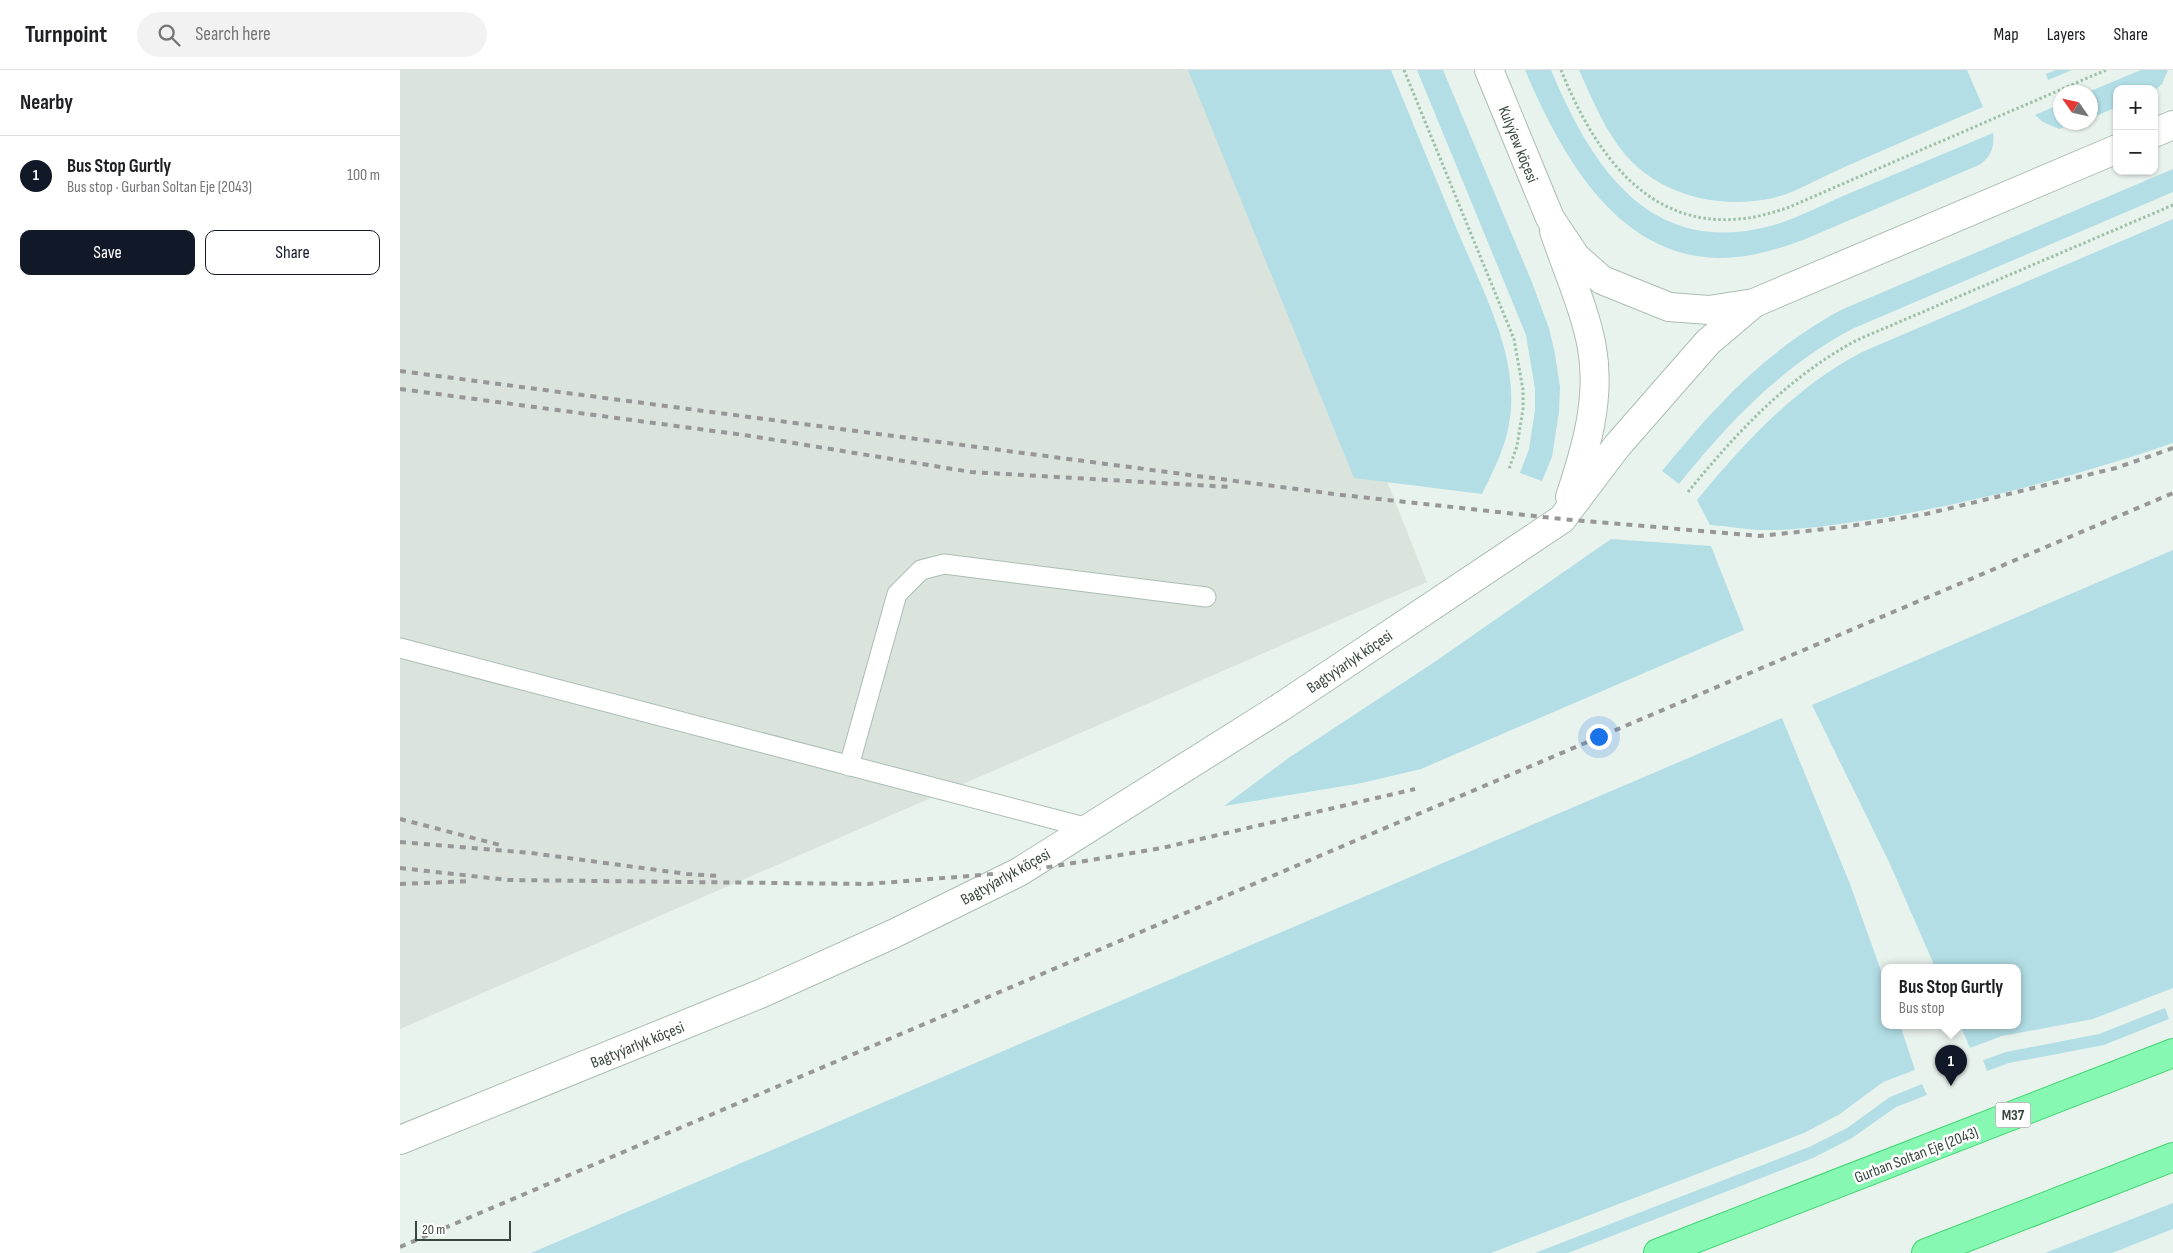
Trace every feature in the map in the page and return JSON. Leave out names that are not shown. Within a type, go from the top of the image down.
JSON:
[{"type":"highway","name":"Gurban Soltan Eje (2043)","points":[[1658,1253],[2173,1052]]},
{"type":"highway","points":[[1926,1253],[2173,1157]]},
{"type":"street","name":"Kulyýew köçesi","points":[[1489,70],[1550,218]]},
{"type":"street","points":[[2158,132],[2173,126]]},
{"type":"street","points":[[1550,218],[1576,257],[1602,280],[1634,295],[1669,307],[1709,310],[1754,303],[2113,151]]},
{"type":"street","points":[[1550,218],[1592,348],[1594,379],[1592,411],[1586,449],[1562,519]]},
{"type":"street","name":"Bagtyýarlyk köçesi","points":[[400,1140],[769,990],[892,934],[1018,872],[1281,707],[1562,519],[1617,446],[1708,342],[1754,303]]},
{"type":"lane","points":[[849,766],[897,594],[921,570],[944,564],[1206,597]]},
{"type":"lane","points":[[400,648],[1088,828]]},
{"type":"path","points":[[1404,70],[1514,339],[1523,390],[1523,409],[1517,446],[1508,469]]},
{"type":"path","points":[[1561,70],[1581,112],[1620,173],[1637,188],[1678,213],[1717,220],[1739,220],[1787,208],[2106,70]]},
{"type":"path","points":[[1688,492],[1751,420],[1783,390],[1831,354],[1857,340],[2173,206]]},
{"type":"shaded area","points":[[400,70],[1224,70],[1427,582],[400,1029]]},
{"type":"shaded area","points":[[1188,70],[1391,70],[1488,300],[1508,364],[1511,408],[1508,431],[1497,463],[1482,494],[1354,478]]},
{"type":"shaded area","points":[[1417,70],[1443,70],[1531,280],[1549,328],[1560,387],[1559,412],[1552,457],[1542,481],[1520,473],[1529,449],[1535,410],[1535,389],[1526,335]]},
{"type":"shaded area","points":[[1525,70],[1551,70],[1585,139],[1605,169],[1629,195],[1657,215],[1688,228],[1725,232],[1766,227],[1795,217],[1993,133],[1993,142],[1989,155],[1979,165],[1793,244],[1762,253],[1729,258],[1682,253],[1649,239],[1621,219],[1596,194],[1574,165],[1555,134]]},
{"type":"shaded area","points":[[1579,70],[1967,70],[1983,107],[1791,192],[1773,198],[1729,202],[1685,194],[1646,174],[1629,159],[1615,141],[1600,115]]},
{"type":"shaded area","points":[[2056,70],[2072,70],[2048,80],[2046,74]]},
{"type":"shaded area","points":[[2141,70],[2168,70],[2162,84],[2158,88],[2158,85],[2113,85],[2113,109],[2098,115],[2098,88]]},
{"type":"shaded area","points":[[2053,107],[2053,126],[2043,122],[2035,115]]},
{"type":"shaded area","points":[[2173,169],[2173,192],[1852,329],[1826,344],[1779,378],[1737,418],[1679,484],[1662,471],[1703,423],[1744,380],[1790,342],[1815,325],[1843,309]]},
{"type":"shaded area","points":[[2173,219],[2173,443],[2103,466],[2032,486],[1960,503],[1887,517],[1824,526],[1775,530],[1753,530],[1710,525],[1697,500],[1772,417],[1814,382],[1837,366],[1862,352]]},
{"type":"shaded area","points":[[1611,539],[1711,546],[1744,630],[1421,769],[1362,783],[1224,806],[1290,757],[1433,663]]},
{"type":"shaded area","points":[[2173,550],[2173,988],[2093,1019],[2002,1036],[1970,1048],[1962,1029],[2021,1029],[2021,964],[1934,964],[1889,862],[1812,705]]},
{"type":"shaded area","points":[[1782,718],[1850,884],[1881,971],[1881,1029],[1901,1029],[1915,1070],[1883,1082],[1840,1114],[1804,1133],[1491,1253],[531,1253]]},
{"type":"shaded area","points":[[2165,1008],[2169,1019],[2104,1045],[2009,1063],[1987,1071],[1983,1060],[2006,1052],[2099,1034]]},
{"type":"shaded area","points":[[1922,1084],[1927,1095],[1896,1107],[1852,1138],[1813,1158],[1568,1253],[1535,1253],[1809,1147],[1847,1128],[1890,1097]]},
{"type":"shaded area","points":[[2173,1203],[2173,1229],[2112,1253],[2045,1253]]},
{"type":"railway","points":[[400,371],[1342,495],[1562,519],[1760,536],[1844,527],[1926,514],[2116,468],[2173,448]]},
{"type":"railway","points":[[400,389],[751,436],[971,472],[1230,487]]},
{"type":"railway","points":[[400,1247],[2173,493]]},
{"type":"railway","points":[[400,868],[508,880],[868,884],[1019,872],[1162,848],[1415,789]]},
{"type":"railway","points":[[400,819],[500,845]]},
{"type":"railway","points":[[400,842],[531,853],[687,874],[719,876]]},
{"type":"railway","points":[[400,884],[470,881]]},
{"type":"place","name":"Bus Stop Gurtly","points":[[1951,1086]]}]
